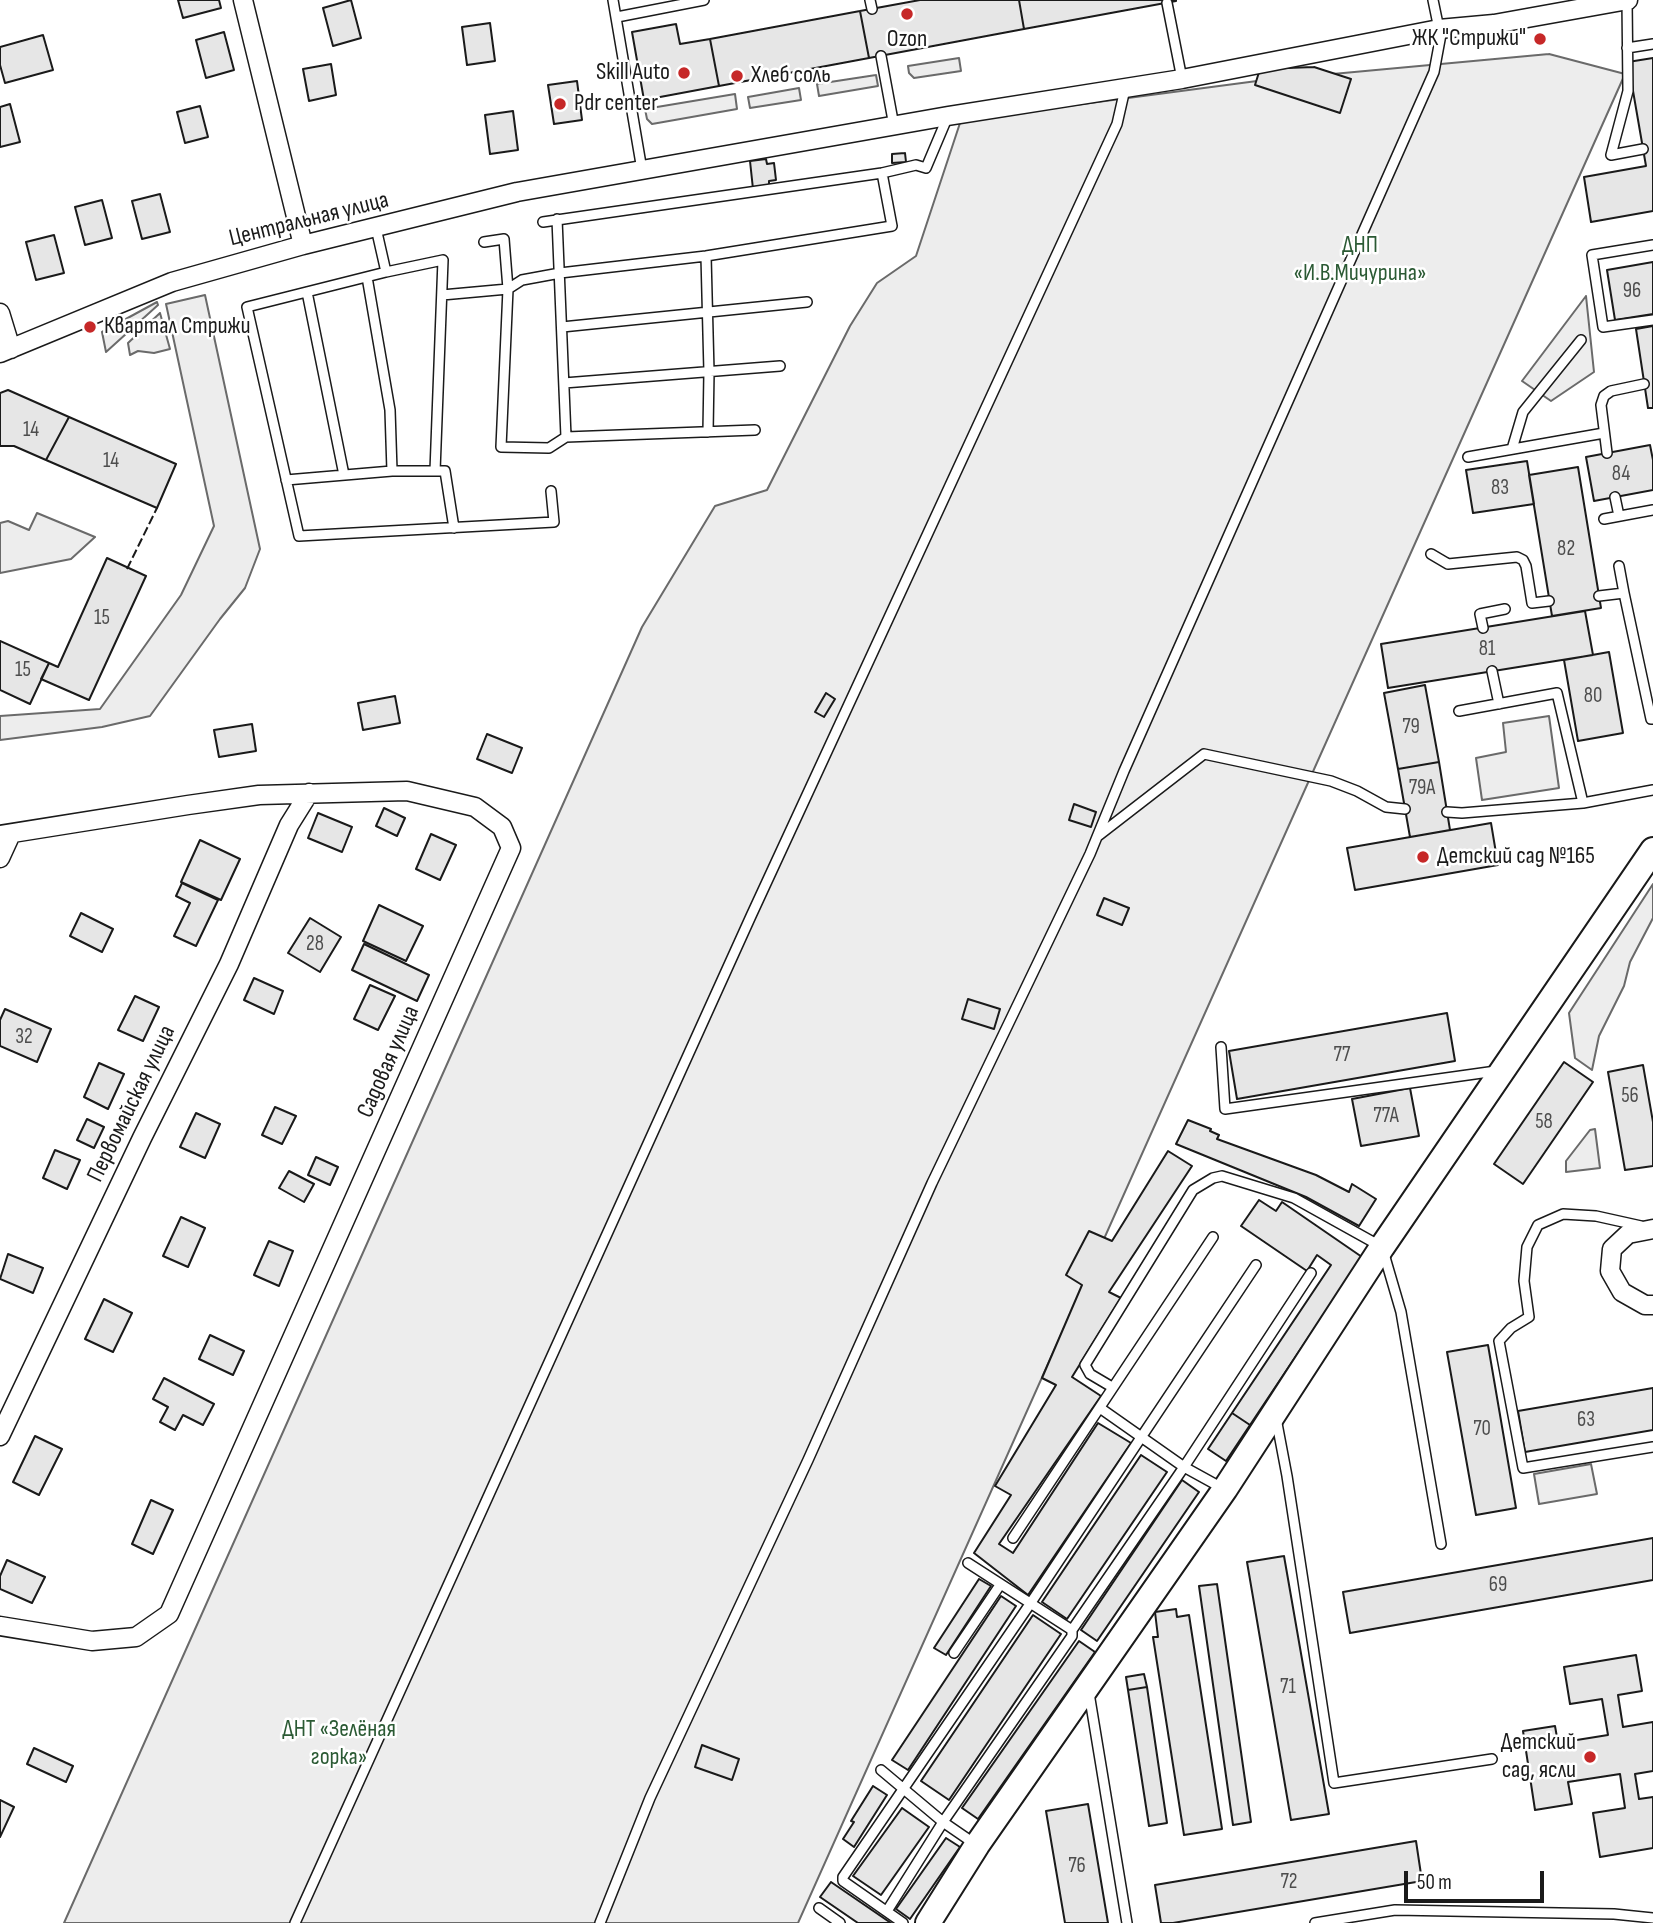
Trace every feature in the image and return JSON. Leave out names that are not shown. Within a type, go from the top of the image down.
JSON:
[{"type":"street","points":[[243,0],[303,245]]},
{"type":"street","name":"Центральная улица","points":[[5,351],[172,282],[303,245],[516,192],[948,116],[1182,79],[1440,29],[1494,24],[1627,0]]},
{"type":"street","points":[[0,313],[5,351]]},
{"type":"street","name":"Садовая улица","points":[[0,1626],[92,1641],[136,1637],[169,1614],[511,848],[502,827],[475,807],[407,791],[259,796],[188,804],[5,834]]},
{"type":"street","name":"Первомайская улица","points":[[0,1436],[142,1138],[229,964],[289,825],[309,793]]},
{"type":"street","points":[[0,858],[5,834]]},
{"type":"street","points":[[936,1915],[977,1845],[1225,1489],[1382,1247],[1653,850]]},
{"type":"street","points":[[1653,1229],[1628,1234],[1612,1248],[1610,1271],[1622,1292],[1645,1305],[1653,1305]]},
{"type":"lane","points":[[613,0],[642,170]]},
{"type":"lane","points":[[617,17],[704,0]]},
{"type":"lane","points":[[600,1923],[650,1798],[808,1460],[932,1184],[1096,837],[1434,72],[1440,29],[1433,0]]},
{"type":"lane","points":[[1627,0],[1628,91],[1611,155],[1643,149]]},
{"type":"lane","points":[[1167,3],[1182,79]]},
{"type":"lane","points":[[1627,48],[1653,44]]},
{"type":"lane","points":[[881,56],[894,126]]},
{"type":"lane","points":[[295,1923],[745,929],[1117,124],[1125,89]]},
{"type":"lane","points":[[543,222],[882,173],[916,165],[926,167],[948,116]]},
{"type":"lane","points":[[442,295],[508,289],[522,279],[706,256],[892,226],[882,173]]},
{"type":"lane","points":[[557,219],[566,437]]},
{"type":"lane","points":[[376,228],[386,272]]},
{"type":"lane","points":[[484,242],[504,239],[508,289],[501,447],[549,448],[566,437],[755,430]]},
{"type":"lane","points":[[1653,245],[1592,255],[1603,327],[1653,320]]},
{"type":"lane","points":[[706,256],[708,432]]},
{"type":"lane","points":[[435,471],[443,260],[247,307],[299,536],[554,523],[551,491]]},
{"type":"lane","points":[[367,277],[390,410],[392,471]]},
{"type":"lane","points":[[307,292],[344,475]]},
{"type":"lane","points":[[562,327],[807,302]]},
{"type":"lane","points":[[1513,449],[1523,412],[1581,340]]},
{"type":"lane","points":[[564,383],[780,366]]},
{"type":"lane","points":[[1607,453],[1601,405],[1604,396],[1611,391],[1644,384]]},
{"type":"lane","points":[[1468,457],[1604,433]]},
{"type":"lane","points":[[286,480],[392,471],[445,471],[454,528]]},
{"type":"lane","points":[[1615,497],[1619,516]]},
{"type":"lane","points":[[1604,519],[1653,510]]},
{"type":"lane","points":[[1432,554],[1448,564],[1517,557],[1523,560],[1526,566],[1532,603],[1549,601]]},
{"type":"lane","points":[[1619,566],[1653,719]]},
{"type":"lane","points":[[1599,596],[1625,593]]},
{"type":"lane","points":[[1483,628],[1480,614],[1506,609]]},
{"type":"lane","points":[[1492,671],[1499,704]]},
{"type":"lane","points":[[1459,711],[1557,693],[1583,803]]},
{"type":"lane","points":[[1096,837],[1204,754],[1331,780],[1387,807],[1405,808]]},
{"type":"lane","points":[[1447,812],[1583,803],[1653,790]]},
{"type":"lane","points":[[1221,1046],[1225,1109],[1505,1070]]},
{"type":"lane","points":[[1112,1387],[1090,1374],[1085,1365],[1193,1190],[1222,1175],[1294,1198],[1382,1247],[1401,1312],[1441,1545]]},
{"type":"lane","points":[[1653,1229],[1582,1214],[1563,1214],[1538,1225],[1527,1247],[1524,1281],[1529,1317],[1511,1328],[1499,1341],[1522,1468],[1653,1447]]},
{"type":"lane","points":[[1013,1538],[1213,1237]]},
{"type":"lane","points":[[903,1923],[843,1881],[843,1877],[1030,1604],[1256,1265]]},
{"type":"lane","points":[[887,1911],[943,1822],[1072,1636],[1072,1630],[1311,1273]]},
{"type":"lane","points":[[1100,1408],[1184,1466],[1225,1489]]},
{"type":"lane","points":[[1275,1413],[1334,1783],[1492,1759]]},
{"type":"lane","points":[[968,1563],[1072,1630]]},
{"type":"lane","points":[[954,1653],[1000,1585]]},
{"type":"lane","points":[[1087,1685],[1127,1923]]},
{"type":"lane","points":[[881,1770],[903,1791],[977,1845]]},
{"type":"lane","points":[[819,1908],[840,1923]]},
{"type":"lane","points":[[1315,1923],[1395,1910],[1614,1914],[1653,1918]]},
{"type":"shaded area","points":[[1549,54],[1625,74],[798,1923],[64,1923],[642,627],[715,506],[767,490],[850,326],[877,283],[916,256],[961,120],[1257,81]]},
{"type":"shaded area","points":[[959,58],[961,71],[914,78],[909,73],[908,66]]},
{"type":"shaded area","points":[[876,75],[878,86],[819,96],[817,84]]},
{"type":"shaded area","points":[[799,88],[801,100],[750,108],[748,97]]},
{"type":"shaded area","points":[[735,94],[737,109],[652,124],[647,119],[645,109]]},
{"type":"shaded area","points":[[205,295],[260,549],[245,588],[150,716],[102,727],[0,740],[0,716],[100,709],[181,595],[214,526],[166,304]]},
{"type":"shaded area","points":[[1586,296],[1594,372],[1551,401],[1522,381]]},
{"type":"shaded area","points":[[157,302],[158,305],[106,352],[102,332]]},
{"type":"shaded area","points":[[160,313],[170,349],[154,353],[138,351],[130,355],[128,343]]},
{"type":"shaded area","points":[[37,513],[95,537],[71,559],[0,573],[0,523],[8,521],[29,530]]},
{"type":"shaded area","points":[[1549,716],[1559,788],[1482,800],[1476,758],[1506,752],[1503,723]]},
{"type":"shaded area","points":[[1653,884],[1653,918],[1630,962],[1624,986],[1599,1036],[1592,1070],[1575,1058],[1569,1013]]},
{"type":"shaded area","points":[[1595,1129],[1600,1168],[1566,1172],[1566,1161],[1590,1130]]},
{"type":"shaded area","points":[[1591,1464],[1597,1494],[1539,1504],[1534,1474]]},
{"type":"building","points":[[178,0],[219,0],[221,8],[183,18]]},
{"type":"building","points":[[351,0],[361,38],[333,46],[323,8]]},
{"type":"building","points":[[920,0],[1019,0],[1024,29],[869,58],[860,11]]},
{"type":"building","points":[[1019,0],[1176,0],[1176,1],[1024,29]]},
{"type":"building","points":[[860,11],[869,58],[719,86],[710,39]]},
{"type":"building","points":[[490,23],[495,61],[467,65],[462,27]]},
{"type":"building","points":[[676,24],[680,44],[710,39],[719,86],[644,100],[632,32]]},
{"type":"building","points":[[224,32],[234,70],[206,78],[196,40]]},
{"type":"building","points":[[43,35],[53,70],[5,83],[0,65],[0,47]]},
{"type":"building","points":[[1653,58],[1653,211],[1591,222],[1584,177],[1646,166],[1628,62]]},
{"type":"building","points":[[331,64],[336,95],[309,101],[303,69]]},
{"type":"building","points":[[1314,67],[1351,79],[1340,113],[1255,85],[1260,69]]},
{"type":"building","points":[[577,81],[582,120],[554,124],[548,85]]},
{"type":"building","points":[[10,104],[20,142],[0,147],[0,107]]},
{"type":"building","points":[[200,106],[208,137],[185,143],[177,112]]},
{"type":"building","points":[[513,111],[518,150],[490,154],[485,115]]},
{"type":"building","points":[[905,153],[906,162],[892,163],[892,154]]},
{"type":"building","points":[[766,159],[767,164],[774,163],[776,180],[769,181],[769,186],[753,189],[750,161]]},
{"type":"building","points":[[160,194],[170,232],[142,239],[132,201]]},
{"type":"building","points":[[102,200],[112,238],[85,245],[75,207]]},
{"type":"building","points":[[54,235],[64,273],[36,280],[26,242]]},
{"type":"building","points":[[1653,262],[1653,314],[1615,320],[1607,270]]},
{"type":"building","points":[[1653,326],[1653,408],[1648,408],[1636,329]]},
{"type":"building","points":[[8,390],[69,417],[46,460],[14,446],[0,446],[0,393]]},
{"type":"building","points":[[69,417],[176,464],[157,508],[46,460]]},
{"type":"building","points":[[1650,445],[1653,490],[1594,501],[1586,457]]},
{"type":"building","points":[[1527,461],[1534,504],[1473,513],[1466,470]]},
{"type":"building","points":[[1578,467],[1601,608],[1552,616],[1529,475]]},
{"type":"building","points":[[107,558],[146,576],[89,700],[41,679],[49,663],[58,667]]},
{"type":"building","points":[[1585,611],[1593,655],[1388,688],[1381,644]]},
{"type":"building","points":[[0,641],[49,663],[30,704],[0,690]]},
{"type":"building","points":[[1609,652],[1623,733],[1578,741],[1564,660]]},
{"type":"building","points":[[1425,685],[1439,762],[1398,769],[1384,693]]},
{"type":"building","points":[[826,693],[835,699],[824,717],[815,712]]},
{"type":"building","points":[[395,696],[400,723],[363,730],[358,703]]},
{"type":"building","points":[[252,724],[256,751],[219,757],[214,730]]},
{"type":"building","points":[[487,734],[522,748],[512,773],[477,759]]},
{"type":"building","points":[[1439,762],[1450,830],[1410,837],[1398,769]]},
{"type":"building","points":[[1074,804],[1096,812],[1091,827],[1069,820]]},
{"type":"building","points":[[384,808],[405,818],[397,836],[376,826]]},
{"type":"building","points":[[318,813],[352,827],[342,852],[308,838]]},
{"type":"building","name":"Детский сад №165","points":[[1491,823],[1498,865],[1355,890],[1347,848]]},
{"type":"building","points":[[431,834],[456,845],[440,880],[416,869]]},
{"type":"building","points":[[200,840],[240,859],[221,900],[181,882]]},
{"type":"building","points":[[182,883],[218,900],[196,946],[174,936],[190,903],[176,896]]},
{"type":"building","points":[[1104,898],[1129,908],[1122,925],[1097,915]]},
{"type":"building","points":[[379,905],[423,926],[406,961],[363,941]]},
{"type":"building","points":[[81,913],[113,929],[102,952],[70,936]]},
{"type":"building","points":[[310,918],[341,937],[320,972],[288,953]]},
{"type":"building","points":[[364,944],[429,975],[417,1001],[352,970]]},
{"type":"building","points":[[254,978],[283,991],[274,1014],[244,1000]]},
{"type":"building","points":[[370,985],[395,996],[378,1030],[354,1019]]},
{"type":"building","points":[[135,996],[159,1007],[143,1041],[118,1030]]},
{"type":"building","points":[[968,999],[1000,1009],[994,1029],[962,1019]]},
{"type":"building","points":[[5,1009],[51,1029],[37,1062],[0,1046],[0,1020]]},
{"type":"building","points":[[1447,1013],[1455,1061],[1237,1099],[1229,1051]]},
{"type":"building","points":[[1564,1062],[1593,1082],[1523,1184],[1494,1164]]},
{"type":"building","points":[[99,1063],[124,1074],[108,1109],[84,1097]]},
{"type":"building","points":[[1643,1065],[1653,1122],[1653,1166],[1625,1170],[1608,1072]]},
{"type":"building","points":[[1410,1088],[1419,1136],[1361,1146],[1352,1099]]},
{"type":"building","points":[[275,1107],[296,1116],[282,1144],[262,1135]]},
{"type":"building","points":[[196,1113],[220,1124],[205,1158],[180,1147]]},
{"type":"building","points":[[87,1119],[104,1127],[94,1148],[77,1140]]},
{"type":"building","points":[[1188,1120],[1211,1129],[1210,1131],[1219,1135],[1217,1139],[1316,1175],[1349,1192],[1352,1184],[1376,1199],[1359,1226],[1306,1197],[1176,1144]]},
{"type":"building","points":[[55,1150],[80,1160],[67,1189],[43,1178]]},
{"type":"building","points":[[1168,1151],[1192,1166],[1109,1292],[1121,1298],[1072,1377],[1101,1396],[999,1544],[1013,1553],[1098,1423],[1131,1443],[1028,1595],[974,1553],[1011,1495],[995,1486],[1056,1385],[1042,1378],[1082,1285],[1066,1275],[1089,1231],[1112,1241]]},
{"type":"building","points":[[316,1157],[338,1167],[330,1185],[308,1175]]},
{"type":"building","points":[[289,1171],[314,1184],[304,1202],[279,1188]]},
{"type":"building","points":[[1259,1200],[1276,1211],[1282,1202],[1362,1257],[1250,1425],[1232,1413],[1331,1265],[1317,1255],[1307,1271],[1241,1226]]},
{"type":"building","points":[[181,1217],[205,1228],[188,1267],[163,1256]]},
{"type":"building","points":[[269,1241],[293,1251],[279,1286],[254,1275]]},
{"type":"building","points":[[8,1254],[43,1268],[33,1293],[0,1279]]},
{"type":"building","points":[[104,1299],[132,1313],[113,1352],[85,1339]]},
{"type":"building","points":[[210,1335],[244,1351],[233,1375],[199,1359]]},
{"type":"building","points":[[1488,1345],[1516,1508],[1476,1515],[1447,1352]]},
{"type":"building","points":[[164,1378],[214,1404],[203,1425],[183,1415],[175,1430],[160,1422],[168,1407],[153,1399]]},
{"type":"building","points":[[1653,1388],[1653,1430],[1525,1452],[1518,1411]]},
{"type":"building","points":[[1232,1413],[1250,1425],[1226,1461],[1208,1449]]},
{"type":"building","points":[[35,1436],[62,1449],[39,1495],[13,1482]]},
{"type":"building","points":[[1141,1455],[1167,1472],[1067,1619],[1042,1602]]},
{"type":"building","points":[[1182,1480],[1199,1492],[1097,1641],[1081,1630]]},
{"type":"building","points":[[151,1500],[173,1510],[153,1554],[132,1544]]},
{"type":"building","points":[[1653,1538],[1653,1580],[1350,1633],[1343,1592]]},
{"type":"building","points":[[1284,1556],[1329,1814],[1291,1820],[1247,1562]]},
{"type":"building","points":[[7,1560],[45,1577],[32,1603],[0,1589],[0,1576]]},
{"type":"building","points":[[979,1579],[991,1586],[946,1655],[934,1648]]},
{"type":"building","points":[[1217,1584],[1251,1822],[1233,1825],[1199,1586]]},
{"type":"building","points":[[1001,1596],[1016,1606],[908,1770],[892,1760]]},
{"type":"building","points":[[1176,1609],[1177,1617],[1189,1615],[1222,1829],[1184,1835],[1153,1637],[1158,1637],[1155,1612]]},
{"type":"building","points":[[1033,1615],[1061,1634],[949,1800],[921,1781]]},
{"type":"building","points":[[1079,1641],[1095,1652],[978,1819],[962,1808]]},
{"type":"building","name":"Детский сад, ясли","points":[[1636,1655],[1642,1691],[1618,1695],[1623,1727],[1653,1722],[1653,1771],[1635,1774],[1639,1799],[1653,1797],[1653,1848],[1600,1857],[1593,1813],[1625,1808],[1620,1774],[1568,1782],[1572,1804],[1535,1810],[1523,1731],[1555,1726],[1558,1743],[1608,1735],[1602,1699],[1570,1704],[1564,1667]]},
{"type":"building","points":[[1144,1674],[1147,1687],[1128,1690],[1126,1677]]},
{"type":"building","points":[[1147,1687],[1167,1823],[1149,1826],[1128,1690]]},
{"type":"building","points":[[702,1745],[739,1759],[732,1780],[695,1767]]},
{"type":"building","points":[[34,1748],[73,1766],[66,1782],[27,1764]]},
{"type":"building","points":[[873,1786],[887,1795],[854,1847],[843,1839]]},
{"type":"building","points":[[0,1800],[14,1807],[0,1837]]},
{"type":"building","points":[[1088,1804],[1108,1923],[1065,1923],[1046,1811]]},
{"type":"building","points":[[902,1808],[929,1827],[881,1895],[853,1876]]},
{"type":"building","points":[[946,1838],[960,1847],[910,1919],[896,1909]]},
{"type":"building","points":[[1416,1841],[1422,1881],[1161,1923],[1155,1885]]},
{"type":"building","points":[[831,1882],[891,1923],[858,1923],[820,1897]]},
{"type":"fence","points":[[127,569],[157,508]]},
{"type":"place","name":"Ozon","points":[[907,14]]},
{"type":"place","name":"ЖК \"Стрижи\"","points":[[1540,39]]},
{"type":"place","name":"Skill Auto","points":[[684,73]]},
{"type":"place","name":"Хлеб соль","points":[[737,76]]},
{"type":"place","name":"Pdr center","points":[[560,104]]},
{"type":"place","name":"Квартал Стрижи","points":[[90,327]]},
{"type":"place","name":"Детский сад №165","points":[[1423,857]]},
{"type":"place","name":"Детский сад, ясли","points":[[1590,1757]]},
{"type":"park label","name":"ДНП «И.В.Мичурина»","points":[[1360,260]]},
{"type":"park label","name":"ДНТ «Зелёная горка»","points":[[339,1744]]}]
